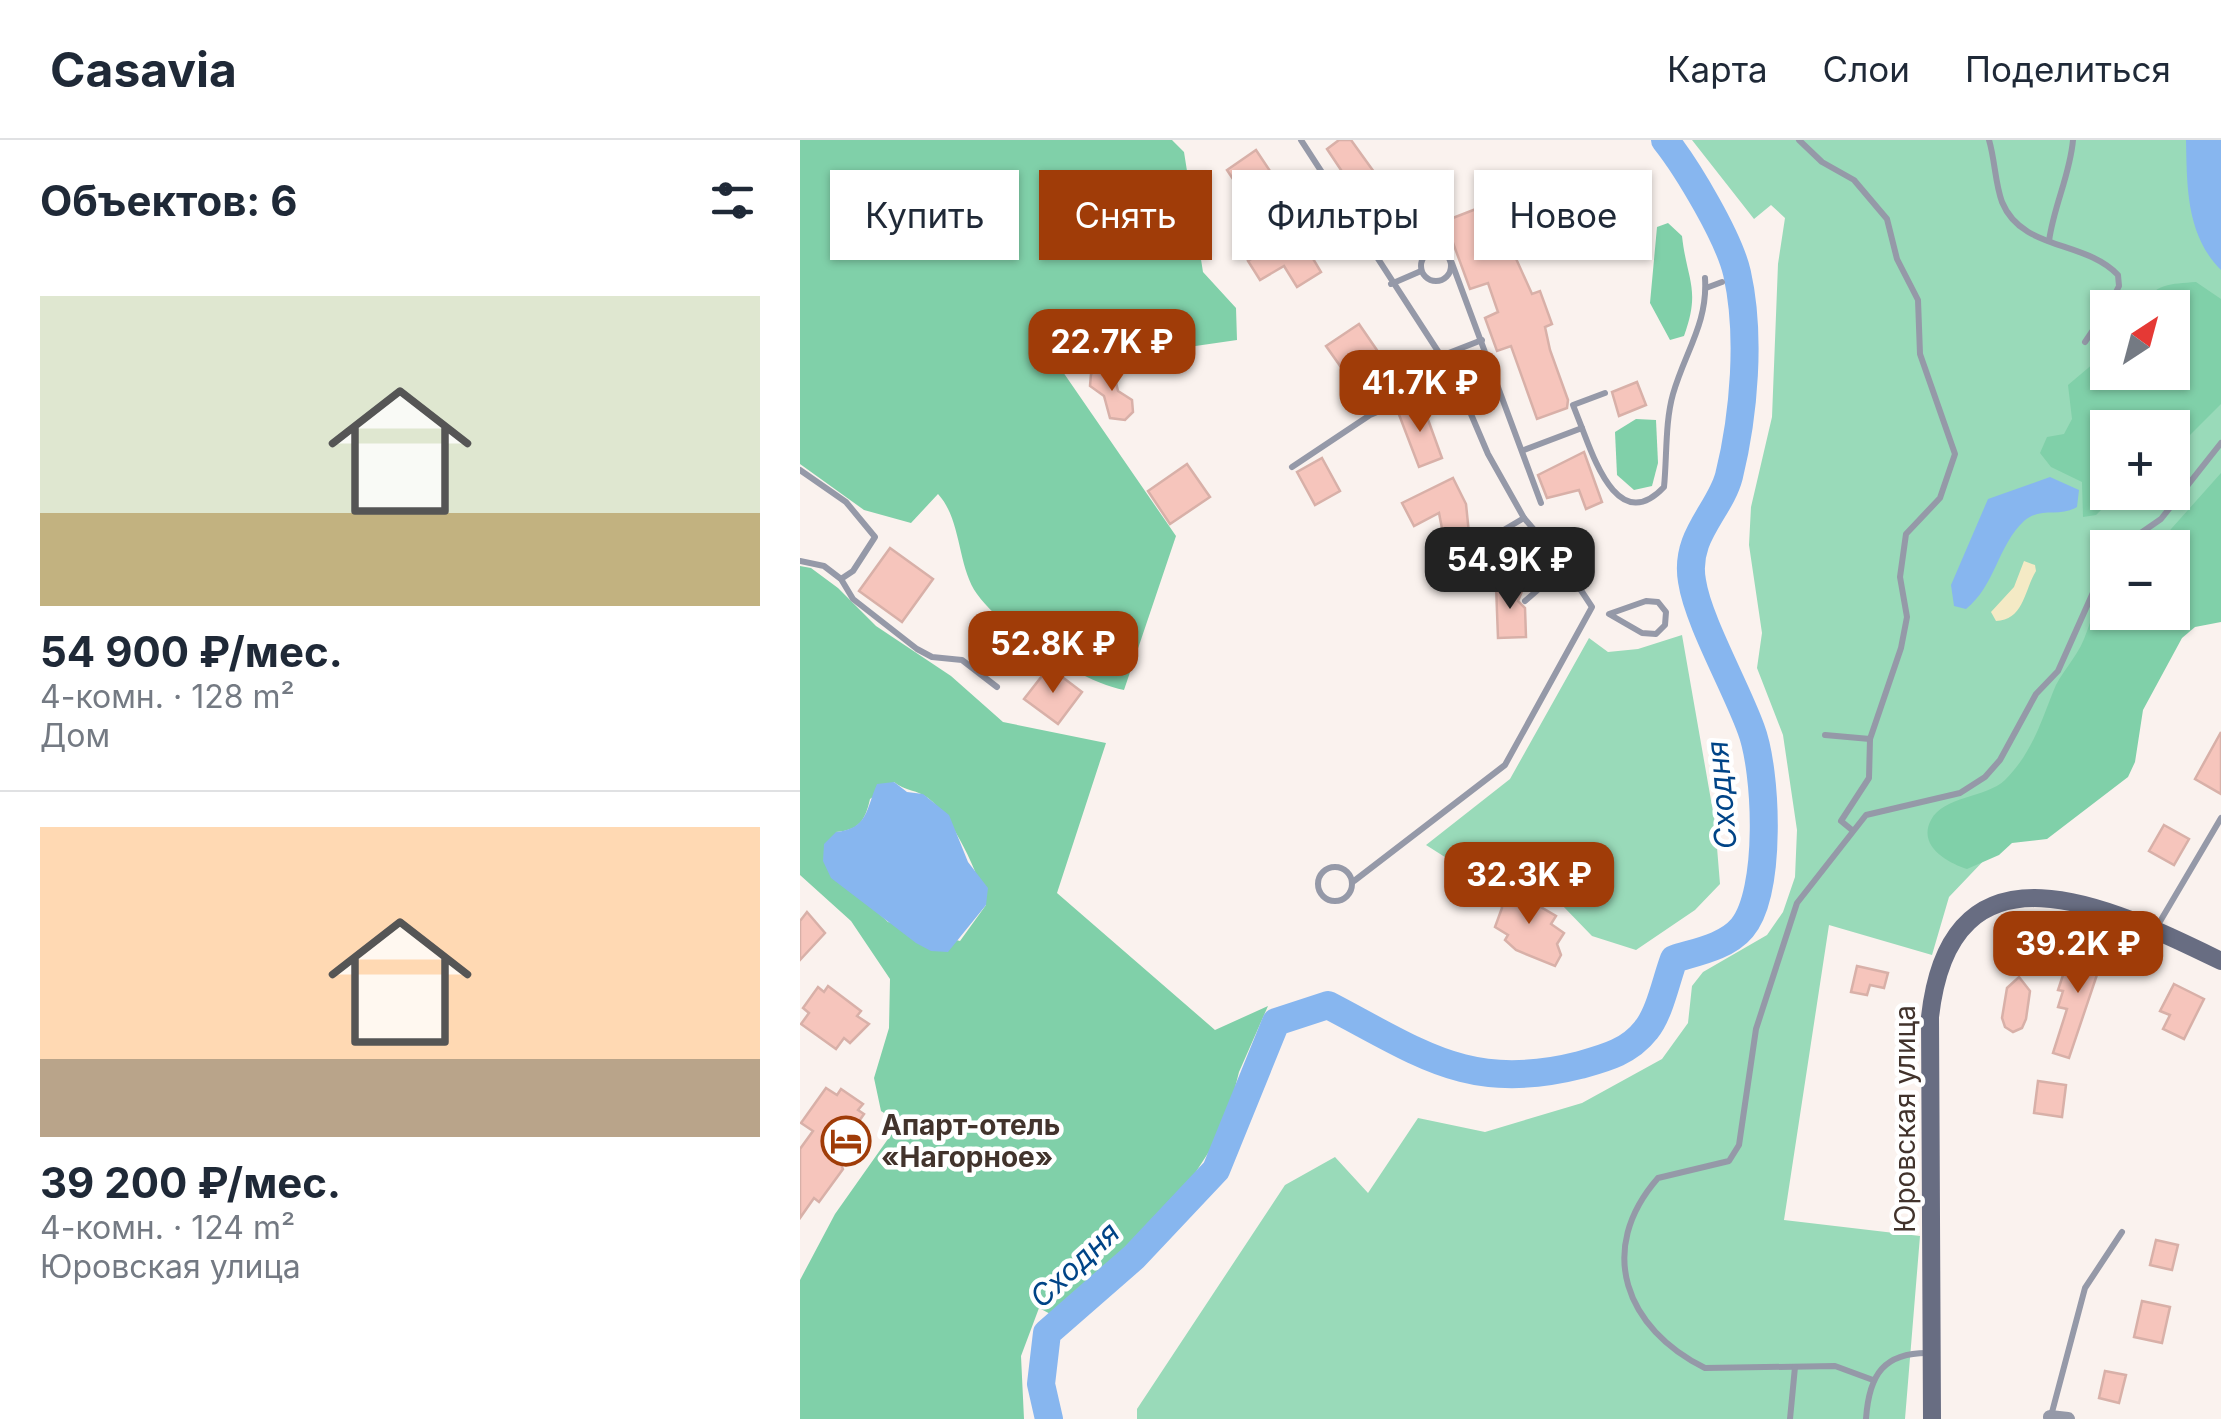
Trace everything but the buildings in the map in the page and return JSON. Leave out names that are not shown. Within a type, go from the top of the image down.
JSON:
[{"type":"street","name":"Юровская улица","points":[[1932,1419],[1930,1017],[1934,984],[1951,940],[1974,914],[2010,899],[2075,904],[2155,931],[2221,961]]},
{"type":"street","points":[[2050,1417],[2068,1419]]},
{"type":"lane","points":[[1301,140],[1391,284],[1456,378],[1488,454],[1524,518],[1566,566],[1592,607],[1649,635],[1661,630],[1667,618],[1663,606],[1652,600],[1609,614]]},
{"type":"lane","points":[[1800,140],[1822,162],[1854,180],[1887,219],[1897,259],[1918,300],[1920,354],[1955,454],[1940,498],[1906,534],[1900,578],[1906,617],[1870,739],[1869,778],[1841,821],[1852,830]]},
{"type":"lane","points":[[1990,140],[2009,213],[2030,235],[2092,253],[2118,275],[2117,290]]},
{"type":"lane","points":[[2048,241],[2053,210],[2072,164],[2073,140]]},
{"type":"lane","points":[[1451,261],[1449,273],[1440,280],[1429,280],[1421,271],[1422,260],[1431,252],[1443,253],[1451,261],[1541,503]]},
{"type":"lane","points":[[1391,284],[1421,271]]},
{"type":"lane","points":[[1605,392],[1573,405],[1601,477],[1616,496],[1637,501],[1664,487],[1673,393],[1681,378],[1683,356],[1702,330],[1705,278]]},
{"type":"lane","points":[[1706,288],[1722,282]]},
{"type":"lane","points":[[2085,342],[2090,335]]},
{"type":"lane","points":[[1441,356],[1482,340]]},
{"type":"lane","points":[[1292,467],[1370,415],[1456,378]]},
{"type":"lane","points":[[1524,450],[1582,428]]},
{"type":"lane","points":[[2145,530],[2161,519],[2221,443]]},
{"type":"lane","points":[[800,470],[846,502],[875,537],[853,571],[842,579]]},
{"type":"lane","points":[[1480,544],[1524,518]]},
{"type":"lane","points":[[800,561],[824,566],[842,579],[853,599],[917,649],[932,657],[962,660],[997,687]]},
{"type":"lane","points":[[1525,601],[1566,566]]},
{"type":"lane","points":[[1873,1380],[1835,1366],[1705,1368],[1657,1337],[1641,1318],[1626,1280],[1626,1239],[1642,1200],[1658,1178],[1729,1161],[1739,1146],[1750,1056],[1797,903],[1828,870],[1866,815],[1960,793],[1985,777],[2007,748],[2036,694],[2058,671],[2090,599]]},
{"type":"lane","points":[[1354,882],[1343,869],[1331,868],[1321,874],[1318,888],[1327,900],[1341,900],[1354,882],[1505,765],[1592,607]]},
{"type":"lane","points":[[1825,735],[1870,739]]},
{"type":"lane","points":[[2155,931],[2221,818]]},
{"type":"lane","points":[[2050,1417],[2085,1288],[2122,1232]]},
{"type":"lane","points":[[1866,1419],[1873,1380],[1899,1354],[1931,1353]]},
{"type":"lane","points":[[1790,1419],[1795,1367]]},
{"type":"green space","points":[[800,140],[1172,140],[1184,152],[1187,170],[1039,170],[1039,260],[1201,260],[1203,272],[1236,308],[1237,340],[1147,353],[1084,327],[1063,372],[1176,536],[1124,690],[1065,666],[989,608],[971,583],[951,517],[938,494],[911,523],[864,510],[800,464]]},
{"type":"green space","points":[[1692,140],[2221,140],[2221,573],[2190,624],[2190,530],[2090,530],[2090,630],[2186,630],[2155,681],[1949,897],[1932,955],[1829,925],[1784,1220],[1920,1236],[1905,1419],[1137,1419],[1137,1409],[1285,1185],[1335,1157],[1368,1193],[1418,1118],[1485,1132],[1582,1103],[1662,1059],[1688,1023],[1692,986],[1703,972],[1767,935],[1783,912],[1795,877],[1797,830],[1783,735],[1757,668],[1762,633],[1749,545],[1751,507],[1772,417],[1778,264],[1785,218],[1771,205],[1754,219]]},
{"type":"green space","points":[[1668,223],[1682,236],[1692,296],[1684,336],[1670,340],[1650,303],[1657,227]]},
{"type":"green space","points":[[2196,282],[2221,299],[2221,404],[2190,435],[2190,410],[2090,410],[2090,510],[2101,510],[2083,517],[2082,482],[2051,467],[2040,453],[2047,437],[2064,434],[2072,419],[2068,385],[2090,366],[2090,390],[2190,390],[2190,290],[2156,290],[2171,284]]},
{"type":"green space","points":[[1636,419],[1656,420],[1658,463],[1652,486],[1634,490],[1617,475],[1615,432]]},
{"type":"green space","points":[[2221,473],[2221,622],[2195,627],[2182,638],[2143,710],[2135,762],[2128,777],[2047,839],[2012,843],[1999,855],[1967,869],[1944,858],[1928,838],[1931,820],[1945,806],[1997,786],[2022,760],[2090,622],[2090,630],[2190,630],[2190,530],[2170,530]]},
{"type":"green space","points":[[800,566],[811,568],[838,588],[876,626],[951,676],[1003,722],[1106,743],[1057,893],[1215,1030],[1268,1006],[1239,1072],[1225,1127],[1188,1184],[1134,1246],[1056,1317],[1039,1308],[1021,1356],[1024,1419],[800,1419],[800,1280],[835,1214],[895,1129],[895,1120],[881,1111],[874,1078],[889,1028],[890,979],[851,921],[800,875]],"holes":[[[894,782],[924,795],[937,807],[964,847],[978,878],[986,905],[960,941],[888,922],[874,909],[836,832],[856,826],[870,799]]]},
{"type":"green space","points":[[1682,635],[1715,823],[1720,884],[1695,910],[1636,950],[1592,936],[1528,870],[1470,873],[1426,845],[1510,779],[1589,638],[1608,652],[1638,649]]},
{"type":"sand","points":[[2024,561],[2035,565],[2036,571],[2022,603],[2012,616],[1996,621],[1991,612],[2014,587]]},
{"type":"water","points":[[2186,140],[2221,140],[2221,270],[2209,256],[2195,226],[2188,192]]},
{"type":"water","points":[[2050,477],[2079,490],[2077,507],[2037,514],[2024,521],[1976,600],[1966,609],[1954,606],[1951,585],[1988,499]]},
{"type":"water","points":[[894,782],[907,792],[923,794],[949,815],[968,862],[988,888],[986,905],[948,952],[931,951],[916,943],[831,878],[823,861],[824,844],[836,832],[860,822],[877,784]]},
{"type":"waterway","name":"Сходня","points":[[1049,1419],[1041,1384],[1047,1333],[1134,1257],[1216,1170],[1276,1022],[1328,1005],[1420,1053],[1477,1071],[1507,1074],[1580,1065],[1616,1053],[1639,1038],[1655,1015],[1674,959],[1728,940],[1742,928],[1752,911],[1764,831],[1761,773],[1751,729],[1702,615],[1691,565],[1698,537],[1729,476],[1742,401],[1744,322],[1733,258],[1696,186],[1665,140]]},
{"type":"place","name":"Апарт-отель «Нагорное»","points":[[846,1141]]}]
